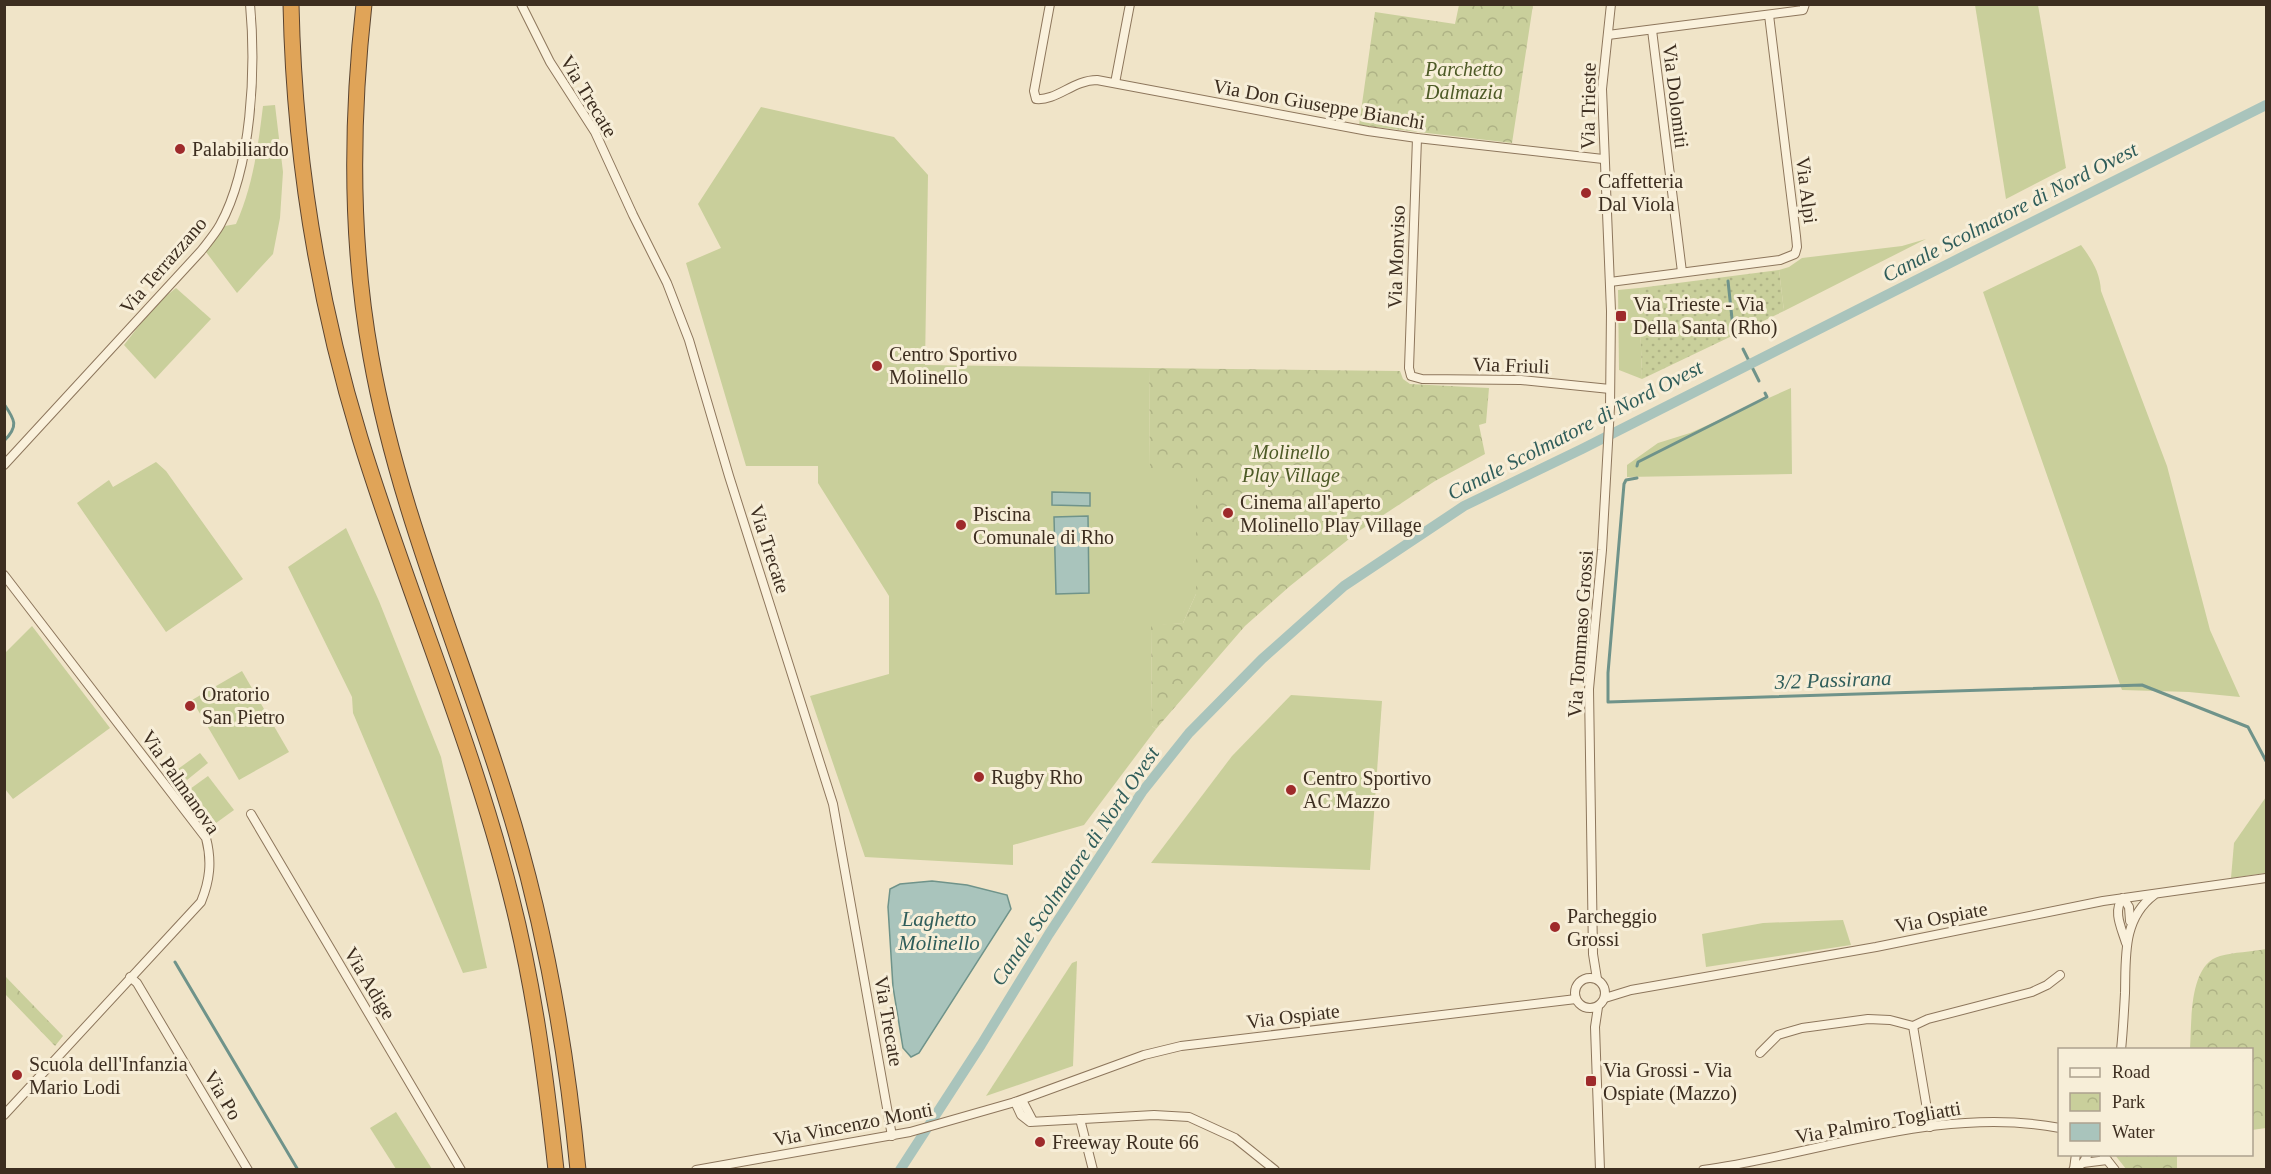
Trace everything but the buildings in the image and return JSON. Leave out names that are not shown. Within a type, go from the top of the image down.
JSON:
[{"type":"highway","points":[[291,4],[295,96],[324,307],[360,439],[470,759],[511,896],[527,962],[538,1028],[548,1090],[556,1170]]},
{"type":"highway","points":[[364,4],[354,156],[359,277],[370,356],[378,397],[413,526],[506,798],[532,890],[555,1000],[571,1103],[578,1170]]},
{"type":"street","name":"Via Terrazzano","points":[[4,465],[193,259],[219,226],[233,192],[248,123],[252,70],[250,4]]},
{"type":"street","name":"Via Trecate","points":[[521,4],[550,62],[595,132],[667,283],[691,348],[833,804],[892,1136]]},
{"type":"street","name":"Via Don Giuseppe Bianchi","points":[[1050,4],[1034,91],[1035,98],[1042,100],[1076,83],[1089,80],[1417,138],[1603,159]]},
{"type":"street","points":[[1115,83],[1130,4]]},
{"type":"street","name":"Via Trieste","points":[[1610,389],[1610,282],[1603,159],[1602,88],[1611,4]]},
{"type":"street","points":[[1608,34],[1769,15],[1804,7]]},
{"type":"street","name":"Via Alpi","points":[[1682,272],[1780,260],[1795,255],[1796,236],[1769,15]]},
{"type":"street","name":"Via Dolomiti","points":[[1652,30],[1682,272]]},
{"type":"street","name":"Via Monviso","points":[[1411,376],[1409,368],[1417,138]]},
{"type":"street","points":[[1610,282],[1682,272]]},
{"type":"street","name":"Via Friuli","points":[[1411,376],[1422,379],[1532,381],[1610,389]]},
{"type":"street","name":"Via Tommaso Grossi","points":[[1592,979],[1589,689],[1610,389]]},
{"type":"street","name":"Via Palmanova","points":[[4,575],[206,838],[210,853],[210,873],[207,889],[201,902],[130,976],[4,1115]]},
{"type":"street","name":"Via Adige","points":[[251,814],[461,1170]]},
{"type":"street","name":"Via Ospiate","points":[[1605,994],[1876,947],[2123,898],[2266,878]]},
{"type":"street","points":[[2121,1048],[2126,944],[2130,927],[2139,909],[2157,893]]},
{"type":"street","points":[[2126,944],[2118,915],[2119,903],[2123,898],[2129,907],[2130,927]]},
{"type":"street","points":[[1760,1053],[1778,1035],[1802,1028],[1868,1019],[1890,1020],[1913,1026],[1928,1018],[2032,992],[2047,985],[2060,975]]},
{"type":"street","name":"Via Po","points":[[130,976],[137,983],[248,1170]]},
{"type":"street","points":[[1598,1007],[1582,1007],[1576,999],[1576,986],[1581,981],[1592,979],[1602,983],[1605,994],[1598,1007],[1594,1027],[1600,1170]]},
{"type":"street","name":"Via Ospiate","points":[[1018,1101],[1144,1055],[1181,1046],[1576,999]]},
{"type":"street","points":[[1587,1008],[1594,1027]]},
{"type":"street","points":[[1913,1026],[1930,1127]]},
{"type":"street","name":"Via Vincenzo Monti","points":[[696,1170],[892,1136],[1018,1101]]},
{"type":"street","points":[[1018,1101],[1021,1115],[1025,1120],[1033,1121],[1154,1115],[1189,1117],[1235,1138],[1275,1170]]},
{"type":"street","points":[[1080,1119],[1093,1170]]},
{"type":"street","name":"Via Palmiro Togliatti","points":[[1702,1170],[1930,1127],[1981,1122],[2058,1128]]},
{"type":"street","points":[[2083,1163],[2087,1156]]},
{"type":"street","points":[[2074,1169],[2083,1163],[2105,1157],[2115,1170]]},
{"type":"green space","name":"Parchetto Dalmazia","points":[[1459,5],[1533,5],[1512,143],[1359,125],[1375,12],[1455,24]]},
{"type":"green space","points":[[1975,5],[2038,5],[2066,168],[2006,199]]},
{"type":"green space","points":[[275,105],[283,172],[280,218],[273,254],[237,293],[206,252],[225,226],[236,224],[251,181],[263,106]]},
{"type":"green space","name":"Centro Sportivo Molinello","points":[[761,107],[894,137],[928,175],[925,365],[1149,368],[1150,468],[1196,468],[1196,594],[1183,623],[1151,626],[1152,726],[1156,729],[1084,825],[1013,845],[1013,865],[865,857],[810,696],[889,674],[889,596],[818,483],[818,466],[746,466],[686,263],[721,248],[698,204]]},
{"type":"green space","points":[[1926,239],[1784,311],[1779,270],[1789,267],[1802,258],[1902,246]]},
{"type":"green space","points":[[2081,245],[2097,272],[2101,291],[2167,466],[2210,630],[2240,697],[2189,692],[2122,690],[1983,292]]},
{"type":"green space","points":[[1779,270],[1784,311],[1642,379],[1639,288]]},
{"type":"green space","points":[[176,288],[211,319],[155,379],[124,345],[155,305]]},
{"type":"green space","points":[[1639,288],[1642,379],[1619,370],[1618,290]]},
{"type":"green space","name":"Molinello Play Village","points":[[1149,368],[1400,371],[1403,379],[1410,384],[1489,388],[1486,423],[1479,425],[1485,454],[1435,481],[1359,531],[1290,586],[1245,626],[1156,729],[1152,726],[1151,625],[1183,623],[1196,594],[1196,469],[1150,468]]},
{"type":"green space","points":[[1791,388],[1792,474],[1627,477],[1627,465],[1658,443],[1690,433]]},
{"type":"green space","points":[[156,462],[166,471],[243,579],[166,632],[77,503],[109,480],[113,487]]},
{"type":"green space","points":[[346,528],[379,601],[441,757],[487,968],[463,973],[353,713],[352,697],[288,567]]},
{"type":"green space","points":[[32,626],[110,728],[13,799],[5,789],[5,653]]},
{"type":"green space","points":[[242,671],[289,752],[239,780],[192,700]]},
{"type":"green space","name":"Centro Sportivo AC Mazzo","points":[[1291,695],[1382,701],[1370,870],[1151,863],[1232,756]]},
{"type":"green space","points":[[200,753],[208,763],[187,780],[178,769]]},
{"type":"green space","points":[[208,776],[234,810],[216,823],[190,789]]},
{"type":"green space","points":[[2266,797],[2266,873],[2231,878],[2234,843]]},
{"type":"green space","points":[[1843,920],[1851,945],[1706,967],[1702,934],[1763,923]]},
{"type":"green space","points":[[2266,949],[2266,1128],[2253,1130],[2253,1048],[2190,1048],[2192,1011],[2197,983],[2202,971],[2210,962],[2225,955]]},
{"type":"green space","points":[[1077,961],[1073,1066],[986,1096],[1072,963]]},
{"type":"green space","points":[[4,975],[63,1036],[55,1046],[5,994]]},
{"type":"green space","points":[[396,1112],[432,1169],[396,1169],[370,1128]]},
{"type":"green space","points":[[2116,1156],[2177,1156],[2177,1169],[2126,1169]]},
{"type":"water","points":[[1052,492],[1090,493],[1090,506],[1052,505]]},
{"type":"water","points":[[1088,516],[1089,593],[1056,594],[1054,517]]},
{"type":"water","name":"Laghetto Molinello","points":[[932,881],[967,885],[1007,895],[1011,909],[919,1053],[911,1057],[903,1048],[893,987],[888,907],[890,889],[900,884]]},
{"type":"waterway","name":"Canale Scolmatore di Nord Ovest","points":[[900,1170],[1142,792],[1189,733],[1262,659],[1344,586],[1464,506],[2266,105]]},
{"type":"waterway","name":"3/2 Passirana","points":[[1728,281],[1733,328],[1736,336]]},
{"type":"waterway","name":"3/2 Passirana","points":[[1743,349],[1759,381]]},
{"type":"waterway","name":"3/2 Passirana","points":[[1637,466],[1638,462],[1767,397],[1765,393]]},
{"type":"waterway","points":[[4,404],[14,423],[12,431],[4,441]]},
{"type":"waterway","name":"3/2 Passirana","points":[[1637,478],[1626,480],[1624,484],[1608,673],[1608,702],[2142,685],[2248,727],[2266,761]]},
{"type":"waterway","points":[[175,962],[298,1170]]},
{"type":"place","name":"Palabiliardo","points":[[180,149]]},
{"type":"place","name":"Caffetteria Dal Viola","points":[[1586,193]]},
{"type":"place","name":"Via Trieste - Via Della Santa (Rho)","points":[[1621,316]]},
{"type":"place","name":"Centro Sportivo Molinello","points":[[877,366]]},
{"type":"place","name":"Cinema all'aperto Molinello Play Village","points":[[1228,513]]},
{"type":"place","name":"Piscina Comunale di Rho","points":[[961,525]]},
{"type":"place","name":"Oratorio San Pietro","points":[[190,706]]},
{"type":"place","name":"Rugby Rho","points":[[979,777]]},
{"type":"place","name":"Centro Sportivo AC Mazzo","points":[[1291,790]]},
{"type":"place","name":"Parcheggio Grossi","points":[[1555,927]]},
{"type":"place","name":"Scuola dell'Infanzia Mario Lodi","points":[[17,1075]]},
{"type":"place","name":"Via Grossi - Via Ospiate (Mazzo)","points":[[1591,1081]]},
{"type":"place","name":"Freeway Route 66","points":[[1040,1142]]}]
